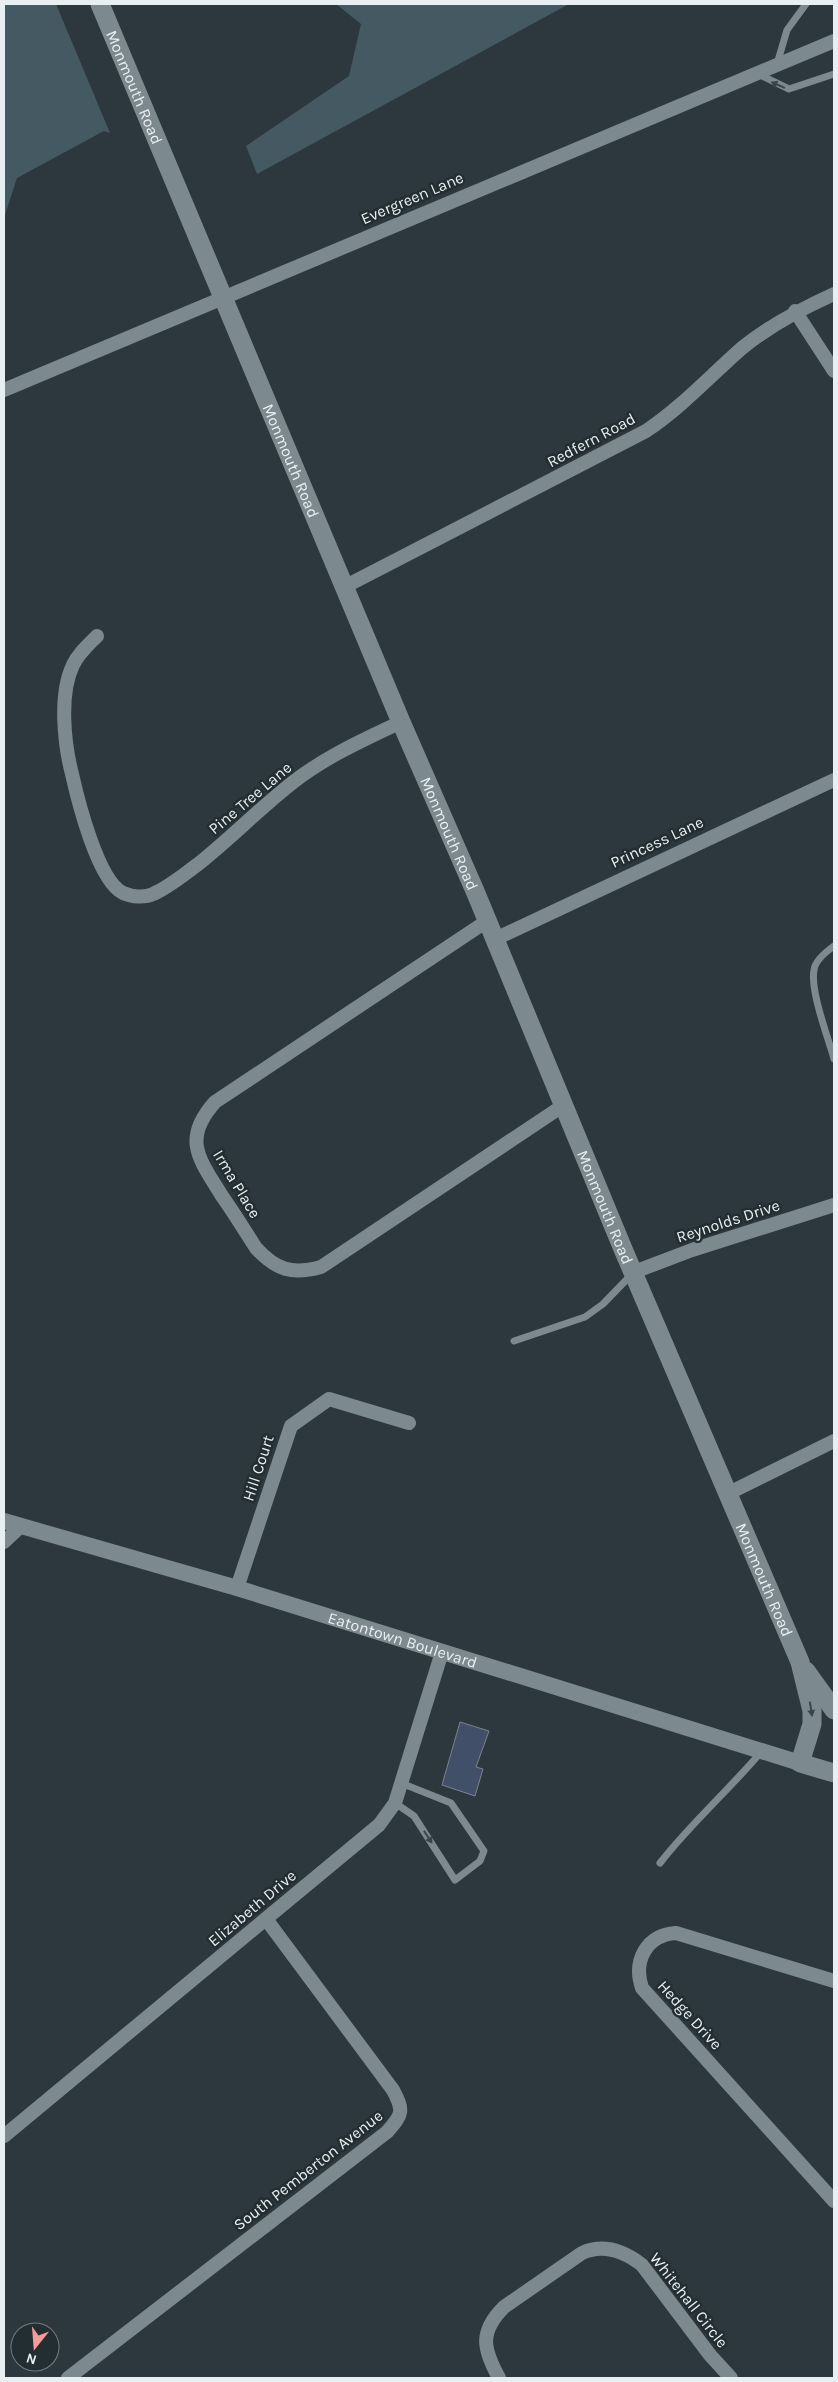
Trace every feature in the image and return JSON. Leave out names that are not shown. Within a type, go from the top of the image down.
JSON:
[{"type":"main road","name":"Monmouth Road","points":[[100,4],[344,587],[800,1662],[812,1710],[812,1724],[800,1763]]},
{"type":"main road","name":"Monmouth Road","points":[[800,1662],[834,1710]]},
{"type":"main road","points":[[800,1763],[833,1770]]},
{"type":"street","name":"Evergreen Lane","points":[[4,390],[834,41]]},
{"type":"street","name":"Redfern Road","points":[[344,587],[646,431],[685,402],[742,348],[795,312],[834,294]]},
{"type":"street","points":[[795,312],[834,371]]},
{"type":"street","name":"Pine Tree Lane","points":[[97,636],[81,652],[68,678],[65,722],[68,759],[76,792],[102,869],[110,882],[124,893],[140,897],[152,895],[176,881],[218,848],[292,783],[345,749],[401,722]]},
{"type":"street","name":"Princess Lane","points":[[491,930],[834,780]]},
{"type":"street","name":"Irma Place","points":[[491,930],[214,1102],[204,1114],[198,1128],[196,1145],[199,1159],[256,1248],[266,1259],[282,1268],[306,1271],[321,1267],[564,1105]]},
{"type":"street","name":"Reynolds Drive","points":[[634,1272],[692,1250],[834,1205]]},
{"type":"street","name":"Hill Court","points":[[237,1588],[291,1426],[329,1399],[409,1423]]},
{"type":"street","points":[[729,1493],[834,1441]]},
{"type":"street","name":"Eatontown Boulevard","points":[[4,1521],[237,1588],[800,1763]]},
{"type":"street","points":[[4,1542],[21,1526]]},
{"type":"street","name":"Elizabeth Drive","points":[[4,2136],[380,1826],[390,1814],[395,1803],[442,1652]]},
{"type":"street","name":"South Pemberton Avenue","points":[[68,2378],[387,2132],[401,2115],[401,2106],[393,2090],[266,1919]]},
{"type":"street","name":"Hedge Drive","points":[[834,1981],[676,1933],[656,1938],[642,1953],[638,1977],[642,1988],[834,2201]]},
{"type":"street","name":"Whitehall Circle","points":[[498,2378],[485,2349],[486,2337],[496,2315],[504,2307],[582,2253],[589,2250],[609,2248],[630,2255],[642,2265],[710,2355],[731,2378]]},
{"type":"lane","points":[[777,65],[787,30],[806,4]]},
{"type":"lane","points":[[756,73],[789,89],[834,74]]},
{"type":"lane","points":[[834,946],[826,952],[814,968],[814,987],[834,1059]]},
{"type":"lane","points":[[514,1341],[585,1316],[603,1304],[634,1272]]},
{"type":"lane","points":[[660,1863],[675,1844],[732,1786],[762,1751]]},
{"type":"lane","points":[[395,1803],[414,1816],[455,1880],[480,1861],[484,1852],[451,1803],[401,1782]]},
{"type":"shaded area","points":[[4,4],[56,4],[110,133],[104,131],[17,178],[4,218]]},
{"type":"shaded area","points":[[336,4],[569,4],[257,174],[246,146],[349,76],[361,24]]},
{"type":"building","points":[[460,1722],[489,1731],[476,1767],[483,1769],[475,1796],[442,1785]]}]
